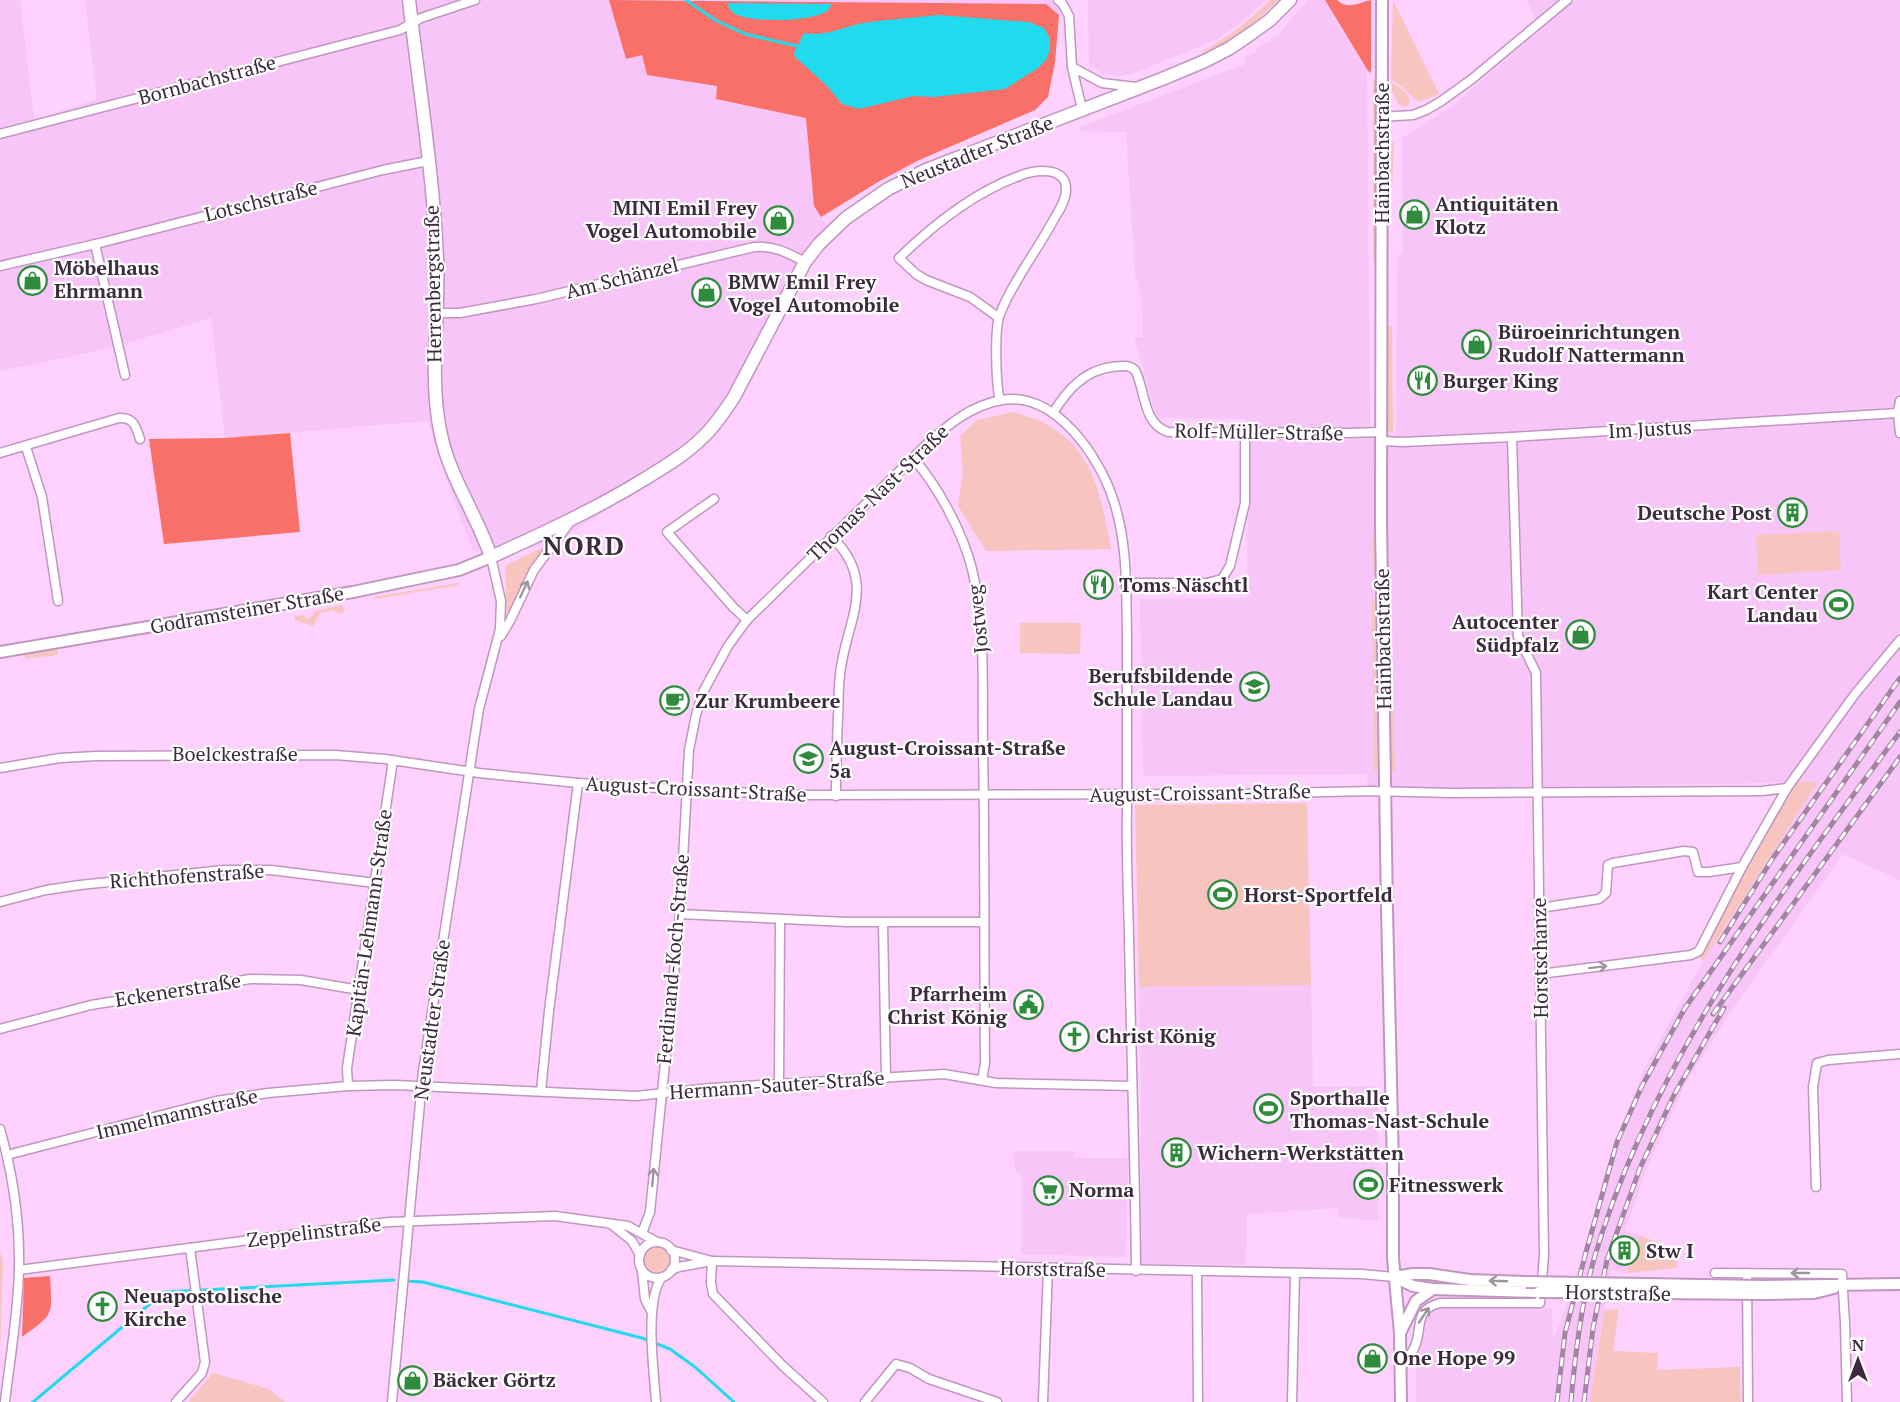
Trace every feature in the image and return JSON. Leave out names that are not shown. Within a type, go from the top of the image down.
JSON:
[{"type":"main road","name":"Neustadter Straße","points":[[491,557],[571,520],[658,471],[704,436],[734,398],[805,262],[832,230],[846,218],[888,189],[926,170],[1184,70],[1230,48],[1270,20],[1290,0]]},
{"type":"main road","name":"Herrenbergstraße","points":[[409,1],[436,249],[437,313],[434,378],[436,410],[451,468],[483,533],[491,557]]},
{"type":"street","name":"Bornbachstraße","points":[[0,134],[400,30],[430,14],[475,0]]},
{"type":"street","name":"Hainbachstraße","points":[[1382,0],[1382,566],[1394,1277],[1400,1333],[1401,1402]]},
{"type":"street","points":[[1381,117],[1413,115],[1440,102],[1472,79],[1567,0]]},
{"type":"street","points":[[1060,1],[1069,16],[1072,67],[1082,109]]},
{"type":"street","points":[[1072,67],[1102,83],[1141,87]]},
{"type":"street","name":"Lotschstraße","points":[[0,266],[383,170],[428,161]]},
{"type":"street","points":[[998,317],[970,297],[916,274],[900,258],[936,226],[988,189],[1034,171],[1047,170],[1058,174],[1065,183],[1064,198],[1049,229],[998,317],[996,371],[1000,400]]},
{"type":"street","points":[[95,244],[125,375]]},
{"type":"street","name":"Am Schänzel","points":[[437,313],[460,313],[536,299],[754,247],[773,248],[805,262]]},
{"type":"street","name":"Rolf-Müller-Straße","points":[[1053,413],[1064,396],[1090,373],[1123,365],[1135,370],[1147,410],[1159,429],[1168,432],[1382,436]]},
{"type":"street","name":"Thomas-Nast-Straße","points":[[686,790],[688,758],[699,702],[719,660],[747,621],[831,536],[950,424],[974,410],[1000,400],[1023,401],[1053,413],[1081,440],[1090,450],[1103,473],[1114,502],[1121,531],[1126,583],[1127,795],[1136,1270]]},
{"type":"street","points":[[1900,400],[1898,413],[1900,433]]},
{"type":"street","name":"Im Justus","points":[[1382,436],[1403,442],[1898,413]]},
{"type":"street","points":[[0,453],[111,420],[126,418],[135,425],[140,439]]},
{"type":"street","points":[[1126,583],[1207,583],[1225,577],[1230,566],[1245,503],[1245,433]]},
{"type":"street","name":"Horstschanze","points":[[1401,1367],[1415,1346],[1421,1317],[1428,1307],[1440,1303],[1540,1303],[1544,1234],[1536,674],[1518,636],[1512,437]]},
{"type":"street","points":[[26,447],[42,497],[58,601]]},
{"type":"street","name":"Jostweg","points":[[913,458],[952,517],[969,557],[979,602],[984,796],[985,1063],[982,1080]]},
{"type":"street","points":[[714,499],[667,532],[747,621]]},
{"type":"street","name":"Neustadter Straße","points":[[498,641],[534,570],[571,520]]},
{"type":"street","points":[[831,536],[843,547],[850,559],[856,576],[857,592],[856,608],[840,675],[836,796]]},
{"type":"street","name":"Neustadter Straße","points":[[392,1402],[421,1087],[479,709],[498,641],[501,620],[501,601],[491,557]]},
{"type":"street","name":"Godramsteiner Straße","points":[[0,652],[353,592],[459,570],[491,557]]},
{"type":"street","points":[[1540,974],[1691,955],[1699,951],[1742,867],[1787,788],[1855,694],[1900,640]]},
{"type":"street","name":"Boelckestraße","points":[[0,768],[60,758],[96,756],[315,754],[393,760],[469,772]]},
{"type":"street","name":"Kapitän-Lehmann-Straße","points":[[348,1086],[348,1068],[393,760]]},
{"type":"street","name":"August-Croissant-Straße","points":[[469,772],[579,783],[686,790],[836,796],[1762,791],[1787,788]]},
{"type":"street","points":[[541,1091],[579,783]]},
{"type":"street","name":"Ferdinand-Koch-Straße","points":[[642,1233],[650,1212],[680,914],[686,790]]},
{"type":"street","points":[[1540,908],[1599,899],[1606,892],[1608,865],[1613,863],[1684,851],[1693,852],[1698,872],[1742,867]]},
{"type":"street","name":"Richthofenstraße","points":[[0,902],[46,890],[224,870],[271,870],[375,883]]},
{"type":"street","points":[[680,914],[883,923],[984,922]]},
{"type":"street","points":[[779,1084],[780,920]]},
{"type":"street","points":[[883,923],[885,1078]]},
{"type":"street","name":"Eckenerstraße","points":[[0,1029],[91,1005],[258,978],[293,980],[359,990]]},
{"type":"street","points":[[1816,1187],[1814,1087],[1817,1063],[1900,1054]]},
{"type":"street","name":"Hermann-Sauter-Straße","points":[[421,1087],[636,1096],[779,1084],[945,1074],[996,1083],[1132,1086]]},
{"type":"street","name":"Immelmannstraße","points":[[7,1155],[216,1101],[268,1093],[348,1086],[421,1087]]},
{"type":"street","points":[[0,1129],[7,1155],[18,1224],[19,1270],[5,1402]]},
{"type":"street","name":"Zeppelinstraße","points":[[19,1270],[409,1220],[555,1216],[628,1226],[657,1242]]},
{"type":"street","points":[[611,1224],[632,1241],[640,1254],[645,1299],[651,1311]]},
{"type":"street","points":[[640,1254],[646,1246],[657,1242]]},
{"type":"street","name":"Horststraße","points":[[657,1242],[671,1250],[712,1261]]},
{"type":"street","points":[[176,1402],[204,1369],[205,1357],[190,1248]]},
{"type":"street","points":[[671,1250],[674,1260],[671,1270]]},
{"type":"street","points":[[712,1261],[713,1294],[783,1366],[824,1402]]},
{"type":"street","name":"Horststraße","points":[[662,1277],[679,1267],[712,1261],[1362,1274],[1394,1277],[1428,1274],[1470,1286]]},
{"type":"street","points":[[1043,1402],[1048,1268]]},
{"type":"street","points":[[642,1271],[651,1277],[662,1277]]},
{"type":"street","points":[[1197,1272],[1198,1402]]},
{"type":"street","points":[[1292,1402],[1294,1273]]},
{"type":"street","points":[[1715,1273],[1842,1274],[1847,1402]]},
{"type":"street","points":[[1747,1273],[1748,1402]]},
{"type":"street","points":[[656,1402],[651,1311],[656,1287],[662,1277]]},
{"type":"street","name":"Horststraße","points":[[1394,1277],[1413,1286],[1433,1289],[1470,1286],[1763,1290],[1814,1293],[1844,1286],[1900,1284]]},
{"type":"street","points":[[1400,1333],[1413,1305],[1420,1297],[1433,1289]]},
{"type":"street","points":[[865,1402],[896,1364],[910,1368],[929,1379],[997,1402]]},
{"type":"shaded area","points":[[0,0],[20,0],[34,120],[97,99],[85,0],[609,0],[626,58],[642,55],[647,75],[717,86],[717,100],[806,118],[814,206],[834,237],[810,268],[752,373],[723,420],[658,478],[549,546],[473,551],[444,473],[428,421],[225,438],[211,318],[110,348],[0,371]]},
{"type":"shaded area","points":[[609,0],[1046,4],[1059,15],[1055,63],[1048,97],[1035,110],[917,161],[821,217],[814,206],[806,118],[716,99],[717,86],[647,75],[642,55],[626,59]]},
{"type":"shaded area","points":[[733,0],[1063,0],[1059,15],[1046,4]]},
{"type":"shaded area","points":[[1088,0],[1266,0],[1237,26],[1218,39],[1131,74],[1119,76],[1103,74],[1089,65]]},
{"type":"shaded area","points":[[1270,0],[1279,0],[1235,37],[1215,48],[1202,51],[1238,28]]},
{"type":"shaded area","points":[[1308,0],[1324,0],[1367,71],[1370,429],[1396,436],[1397,259],[1403,251],[1402,138],[1454,105],[1541,29],[1527,0],[1900,0],[1900,880],[1843,854],[1729,1014],[1686,1083],[1649,1163],[1625,1230],[1639,1235],[1627,1273],[1611,1270],[1590,1402],[1416,1402],[1416,1361],[1422,1346],[1422,1326],[1432,1312],[1447,1307],[1552,1308],[1553,1341],[1579,1271],[1605,1172],[1643,1071],[1703,961],[1818,782],[1368,790],[1367,774],[1143,776],[1140,599],[1247,598],[1248,428],[1245,419],[1162,418],[1156,415],[1134,337],[1143,337],[1142,297],[1135,275],[1126,132],[1079,131],[1080,127],[1245,64],[1244,58],[1273,40],[1272,38]]},
{"type":"shaded area","points":[[1325,0],[1337,0],[1349,5],[1371,0],[1371,73],[1368,71]]},
{"type":"shaded area","points":[[1393,0],[1439,94],[1419,102],[1391,78]]},
{"type":"shaded area","points":[[1373,80],[1376,81],[1377,262],[1373,262]]},
{"type":"shaded area","points":[[1391,81],[1407,94],[1410,101],[1406,107],[1399,105],[1392,91]]},
{"type":"shaded area","points":[[1394,141],[1392,189],[1388,189],[1388,150]]},
{"type":"shaded area","points":[[1390,325],[1392,327],[1393,433],[1388,431],[1388,327]]},
{"type":"shaded area","points":[[1013,412],[1048,425],[1064,436],[1076,449],[1086,463],[1100,495],[1111,549],[986,551],[958,506],[963,472],[960,436],[977,420]]},
{"type":"shaded area","points":[[290,433],[300,532],[164,544],[149,439],[225,438]]},
{"type":"shaded area","points":[[1839,531],[1841,570],[1758,575],[1756,535]]},
{"type":"shaded area","points":[[1372,534],[1376,538],[1375,573],[1373,573]]},
{"type":"shaded area","points":[[545,546],[546,548],[528,575],[507,616],[505,566]]},
{"type":"shaded area","points":[[458,583],[459,585],[375,599],[374,597]]},
{"type":"shaded area","points":[[1372,598],[1376,601],[1377,770],[1374,772]]},
{"type":"shaded area","points":[[341,605],[345,612],[340,614],[332,610],[320,613],[313,626],[295,620],[295,616],[304,615],[306,619],[313,616],[312,612]]},
{"type":"shaded area","points":[[1020,623],[1081,623],[1080,654],[1020,653]]},
{"type":"shaded area","points":[[57,649],[58,655],[25,659],[25,654]]},
{"type":"shaded area","points":[[1389,696],[1393,696],[1395,771],[1391,770]]},
{"type":"shaded area","points":[[1784,782],[1818,782],[1703,961],[1699,955]]},
{"type":"shaded area","name":"Horst-Sportfeld","points":[[1307,803],[1311,985],[1139,987],[1135,805]]},
{"type":"shaded area","points":[[1311,985],[1313,1087],[1378,1086],[1379,1221],[1339,1217],[1338,1208],[1247,1214],[1246,1265],[1140,1264],[1139,987]]},
{"type":"shaded area","points":[[1014,1151],[1074,1151],[1074,1158],[1128,1158],[1126,1257],[1021,1254],[1021,1172],[1015,1171]]},
{"type":"shaded area","points":[[1639,1235],[1676,1250],[1677,1268],[1627,1273]]},
{"type":"shaded area","points":[[657,1246],[666,1250],[670,1259],[666,1268],[657,1272],[648,1268],[644,1259],[648,1250]]},
{"type":"shaded area","points":[[0,1252],[3,1261],[0,1356]]},
{"type":"shaded area","points":[[50,1276],[51,1307],[49,1312],[41,1323],[22,1337],[24,1278]]},
{"type":"shaded area","points":[[1619,1309],[1613,1351],[1658,1353],[1657,1370],[1740,1367],[1741,1402],[1590,1402],[1604,1310]]},
{"type":"shaded area","points":[[213,1373],[269,1389],[285,1402],[188,1402]]},
{"type":"water","points":[[727,3],[832,4],[827,11],[819,15],[767,20],[735,14]]},
{"type":"water","points":[[938,15],[1029,22],[1044,28],[1050,39],[1050,50],[1046,60],[1038,68],[1005,89],[934,97],[913,96],[859,109],[842,104],[826,85],[793,55],[804,33],[819,34],[863,23]]},
{"type":"waterway","points":[[686,0],[715,20],[745,34],[797,46]]},
{"type":"waterway","points":[[33,1402],[164,1292],[394,1280]]},
{"type":"waterway","points":[[406,1281],[423,1282],[642,1338],[670,1349],[695,1367],[734,1402]]},
{"type":"railway","points":[[1720,942],[1773,858],[1900,678]]},
{"type":"railway","points":[[1557,1402],[1565,1333],[1586,1252],[1617,1142],[1642,1086],[1685,1008],[1900,702]]},
{"type":"railway","points":[[1571,1402],[1579,1330],[1594,1259],[1619,1187],[1649,1117],[1684,1049],[1723,982],[1765,918],[1900,732]]},
{"type":"railway","points":[[1713,1014],[1900,757]]},
{"type":"railway","points":[[1584,1402],[1593,1328],[1607,1260],[1640,1168],[1674,1095],[1724,1008]]},
{"type":"place","name":"Antiquitäten Klotz","points":[[1414,215]]},
{"type":"place","name":"MINI Emil Frey Vogel Automobile","points":[[778,220]]},
{"type":"place","name":"Möbelhaus Ehrmann","points":[[33,280]]},
{"type":"place","name":"BMW Emil Frey Vogel Automobile","points":[[707,293]]},
{"type":"place","name":"Büroeinrichtungen Rudolf Nattermann","points":[[1477,344]]},
{"type":"place","name":"Burger King","points":[[1422,381]]},
{"type":"place","name":"Deutsche Post","points":[[1793,513]]},
{"type":"place","name":"Toms Näschtl","points":[[1098,585]]},
{"type":"place","name":"Kart Center Landau","points":[[1839,604]]},
{"type":"place","name":"Autocenter Südpfalz","points":[[1580,634]]},
{"type":"place","name":"Berufsbildende Schule Landau","points":[[1254,687]]},
{"type":"place","name":"Zur Krumbeere","points":[[674,701]]},
{"type":"place","name":"August-Croissant-Straße 5a","points":[[808,759]]},
{"type":"place","name":"Horst-Sportfeld","points":[[1223,895]]},
{"type":"place","name":"Pfarrheim Christ König","points":[[1028,1005]]},
{"type":"place","name":"Christ König","points":[[1075,1036]]},
{"type":"place","name":"Sporthalle Thomas-Nast-Schule","points":[[1269,1109]]},
{"type":"place","name":"Wichern-Werkstätten","points":[[1176,1153]]},
{"type":"place","name":"Fitnesswerk","points":[[1368,1185]]},
{"type":"place","name":"Norma","points":[[1048,1190]]},
{"type":"place","name":"Stw I","points":[[1625,1251]]},
{"type":"place","name":"Neuapostolische Kirche","points":[[103,1307]]},
{"type":"place","name":"One Hope 99","points":[[1372,1358]]},
{"type":"place","name":"Bäcker Görtz","points":[[412,1380]]},
{"type":"district","name":"NORD","points":[[584,546]]}]
